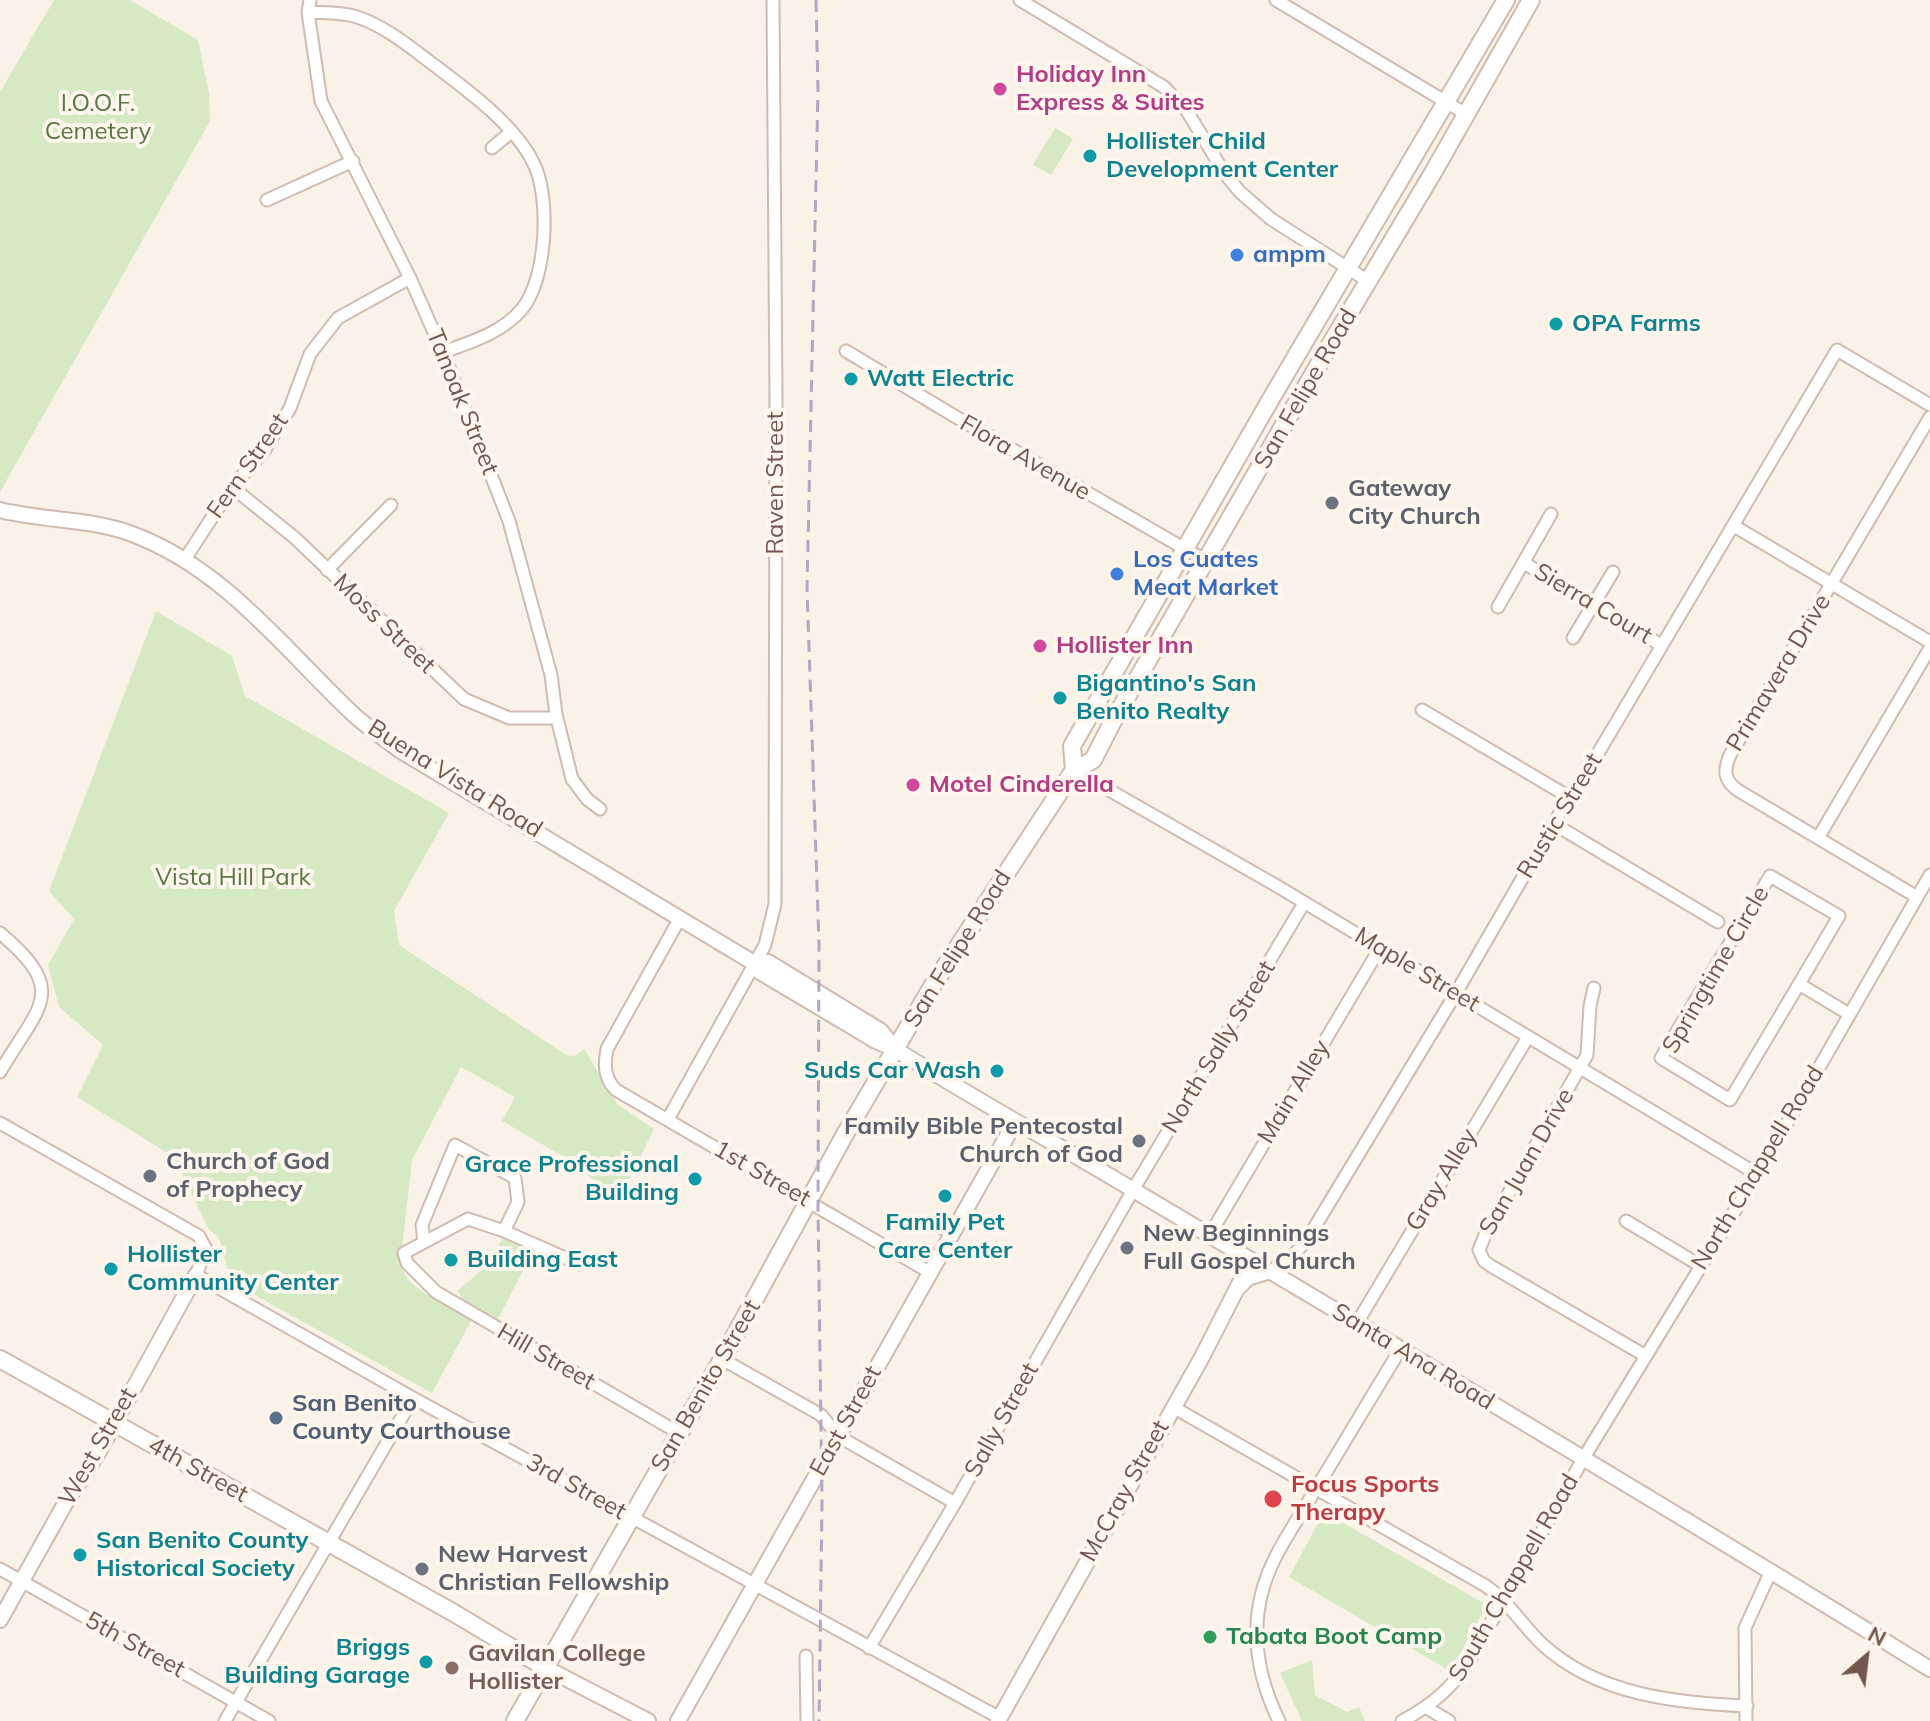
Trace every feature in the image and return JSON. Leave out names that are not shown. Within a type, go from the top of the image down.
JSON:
[{"type":"main road","name":"San Felipe Road","points":[[1074,770],[1072,746],[1506,0]]},
{"type":"main road","name":"San Felipe Road","points":[[895,1049],[933,985],[1074,770],[1093,760],[1531,0]]},
{"type":"main road","name":"San Benito Street","points":[[515,1721],[895,1049]]},
{"type":"main road","name":"4th Street","points":[[0,1359],[544,1667]]},
{"type":"street","name":"Raven Street","points":[[668,1119],[765,945],[775,904],[773,0]]},
{"type":"street","points":[[1020,0],[1164,87],[1187,111],[1217,162],[1240,192],[1271,219],[1368,281]]},
{"type":"street","points":[[1276,0],[1466,114]]},
{"type":"street","points":[[309,6],[356,16],[395,36],[462,86],[511,132],[534,163],[545,213],[543,259],[523,308],[492,334],[443,352]]},
{"type":"street","name":"Tanoak Street","points":[[309,6],[321,101],[410,278],[443,352],[509,521],[551,675],[556,718],[572,779],[587,799],[600,809]]},
{"type":"street","points":[[492,148],[511,132]]},
{"type":"street","points":[[267,200],[353,161]]},
{"type":"street","name":"Fern Street","points":[[185,559],[232,487],[264,451],[290,408],[310,354],[338,318],[410,278]]},
{"type":"street","name":"Rustic Street","points":[[1233,1295],[1249,1279],[1273,1274],[1291,1262],[1308,1238],[1837,350],[1930,405]]},
{"type":"street","name":"Flora Avenue","points":[[846,351],[1206,561]]},
{"type":"street","name":"Primavera Drive","points":[[1917,897],[1732,787],[1725,776],[1725,768],[1930,417]]},
{"type":"street","name":"Moss Street","points":[[232,487],[295,538],[464,699],[509,718],[556,718]]},
{"type":"street","points":[[327,570],[391,505]]},
{"type":"street","name":"Buena Vista Road","points":[[0,510],[129,532],[185,559],[220,584],[355,716],[401,751],[754,963],[760,972],[876,1041],[895,1049]]},
{"type":"street","points":[[1498,607],[1551,514]]},
{"type":"street","points":[[1734,526],[1930,645],[1818,838]]},
{"type":"street","name":"Sierra Court","points":[[1524,563],[1661,645]]},
{"type":"street","points":[[1573,638],[1613,572]]},
{"type":"street","points":[[1422,710],[1569,797]]},
{"type":"street","name":"Maple Street","points":[[1074,770],[1304,903],[1757,1174]]},
{"type":"street","points":[[1554,824],[1718,922]]},
{"type":"street","name":"North Chappell Road","points":[[1583,1459],[1757,1174],[1930,875]]},
{"type":"street","name":"Springtime Circle","points":[[1770,876],[1839,916],[1799,984],[1730,1100],[1661,1058],[1770,876]]},
{"type":"street","name":"North Sally Street","points":[[1133,1190],[1304,903]]},
{"type":"street","name":"1st Street","points":[[680,918],[612,1037],[605,1067],[610,1084],[931,1273]]},
{"type":"street","points":[[0,933],[35,967],[44,990],[39,1006],[0,1072]]},
{"type":"street","name":"Main Alley","points":[[1209,1236],[1380,948]]},
{"type":"street","points":[[1799,984],[1849,1014]]},
{"type":"street","points":[[1580,1068],[1590,1043],[1590,1006],[1594,988]]},
{"type":"street","name":"Gray Alley","points":[[1357,1323],[1528,1037]]},
{"type":"street","name":"Santa Ana Road","points":[[895,1049],[1930,1669]]},
{"type":"street","name":"San Juan Drive","points":[[1580,1068],[1485,1235],[1480,1255],[1491,1266],[1644,1355]]},
{"type":"street","name":"East Street","points":[[678,1721],[1015,1122]]},
{"type":"street","points":[[0,1123],[199,1236],[206,1249],[196,1275]]},
{"type":"street","points":[[504,1231],[518,1202],[515,1178],[455,1145],[422,1225],[424,1242],[468,1219],[504,1231],[579,1264]]},
{"type":"street","name":"Sally Street","points":[[869,1648],[1133,1190]]},
{"type":"street","points":[[1626,1221],[1701,1266]]},
{"type":"street","points":[[933,1223],[953,1234]]},
{"type":"street","name":"Hill Street","points":[[424,1242],[404,1253],[407,1263],[436,1292],[679,1433]]},
{"type":"street","name":"McCray Street","points":[[999,1719],[1251,1261]]},
{"type":"street","name":"3rd Street","points":[[196,1275],[413,1398],[999,1719]]},
{"type":"street","name":"West Street","points":[[0,1620],[66,1502],[114,1425],[196,1275]]},
{"type":"street","points":[[1279,1721],[1261,1676],[1257,1650],[1259,1609],[1267,1578],[1316,1489],[1400,1350]]},
{"type":"street","points":[[722,1359],[821,1415],[838,1436],[955,1503]]},
{"type":"street","points":[[225,1721],[413,1398]]},
{"type":"street","points":[[1173,1407],[1486,1586],[1505,1600],[1543,1645],[1573,1666],[1627,1690],[1660,1698],[1747,1706]]},
{"type":"street","name":"South Chappell Road","points":[[1402,1721],[1427,1708],[1458,1679],[1583,1459]]},
{"type":"street","name":"5th Street","points":[[0,1569],[269,1721]]},
{"type":"street","points":[[1746,1721],[1745,1628],[1771,1571]]},
{"type":"street","points":[[806,1656],[807,1721]]},
{"type":"street","name":"4th Street","points":[[544,1667],[648,1721]]},
{"type":"street","points":[[1427,1708],[1449,1721]]},
{"type":"green space","name":"I.O.O.F. Cemetery","points":[[54,0],[130,0],[198,40],[209,93],[210,121],[0,492],[0,92]]},
{"type":"green space","points":[[1055,128],[1073,139],[1051,175],[1033,165]]},
{"type":"green space","name":"Vista Hill Park","points":[[156,611],[232,656],[245,696],[449,813],[394,911],[399,945],[566,1055],[575,1056],[584,1049],[617,1104],[654,1129],[619,1200],[566,1158],[502,1121],[515,1097],[461,1067],[412,1160],[400,1265],[409,1281],[471,1321],[432,1393],[242,1288],[227,1267],[219,1238],[208,1228],[174,1157],[77,1097],[103,1045],[59,1007],[48,965],[74,919],[49,891]]},
{"type":"green space","points":[[503,1237],[533,1251],[498,1319],[464,1300],[457,1291],[488,1265]]},
{"type":"green space","points":[[1324,1512],[1487,1605],[1450,1671],[1289,1577]]},
{"type":"green space","points":[[1312,1660],[1315,1695],[1347,1712],[1359,1707],[1365,1721],[1302,1721],[1280,1673]]},
{"type":"railway","points":[[816,0],[818,90],[807,588],[819,944],[818,1207],[822,1502],[819,1721]]},
{"type":"place","name":"Holiday Inn Express & Suites","points":[[1000,89]]},
{"type":"place","name":"Hollister Child Development Center","points":[[1090,156]]},
{"type":"place","name":"ampm","points":[[1237,255]]},
{"type":"place","name":"OPA Farms","points":[[1556,324]]},
{"type":"place","name":"Watt Electric","points":[[851,379]]},
{"type":"place","name":"Gateway City Church","points":[[1332,503]]},
{"type":"place","name":"Los Cuates Meat Market","points":[[1117,574]]},
{"type":"place","name":"Hollister Inn","points":[[1040,646]]},
{"type":"place","name":"Bigantino's San Benito Realty","points":[[1060,698]]},
{"type":"place","name":"Motel Cinderella","points":[[913,785]]},
{"type":"place","name":"Suds Car Wash","points":[[997,1071]]},
{"type":"place","name":"Family Bible Pentecostal Church of God","points":[[1139,1141]]},
{"type":"place","name":"Church of God of Prophecy","points":[[150,1176]]},
{"type":"place","name":"Grace Professional Building","points":[[695,1179]]},
{"type":"place","name":"Family Pet Care Center","points":[[945,1196]]},
{"type":"place","name":"New Beginnings Full Gospel Church","points":[[1127,1248]]},
{"type":"place","name":"Building East","points":[[451,1260]]},
{"type":"place","name":"Hollister Community Center","points":[[111,1269]]},
{"type":"place","name":"San Benito County Courthouse","points":[[276,1418]]},
{"type":"place","name":"Focus Sports Therapy","points":[[1273,1499]]},
{"type":"place","name":"San Benito County Historical Society","points":[[80,1555]]},
{"type":"place","name":"New Harvest Christian Fellowship","points":[[422,1569]]},
{"type":"place","name":"Tabata Boot Camp","points":[[1210,1637]]},
{"type":"place","name":"Briggs Building Garage","points":[[426,1662]]},
{"type":"place","name":"Gavilan College Hollister","points":[[452,1668]]}]
